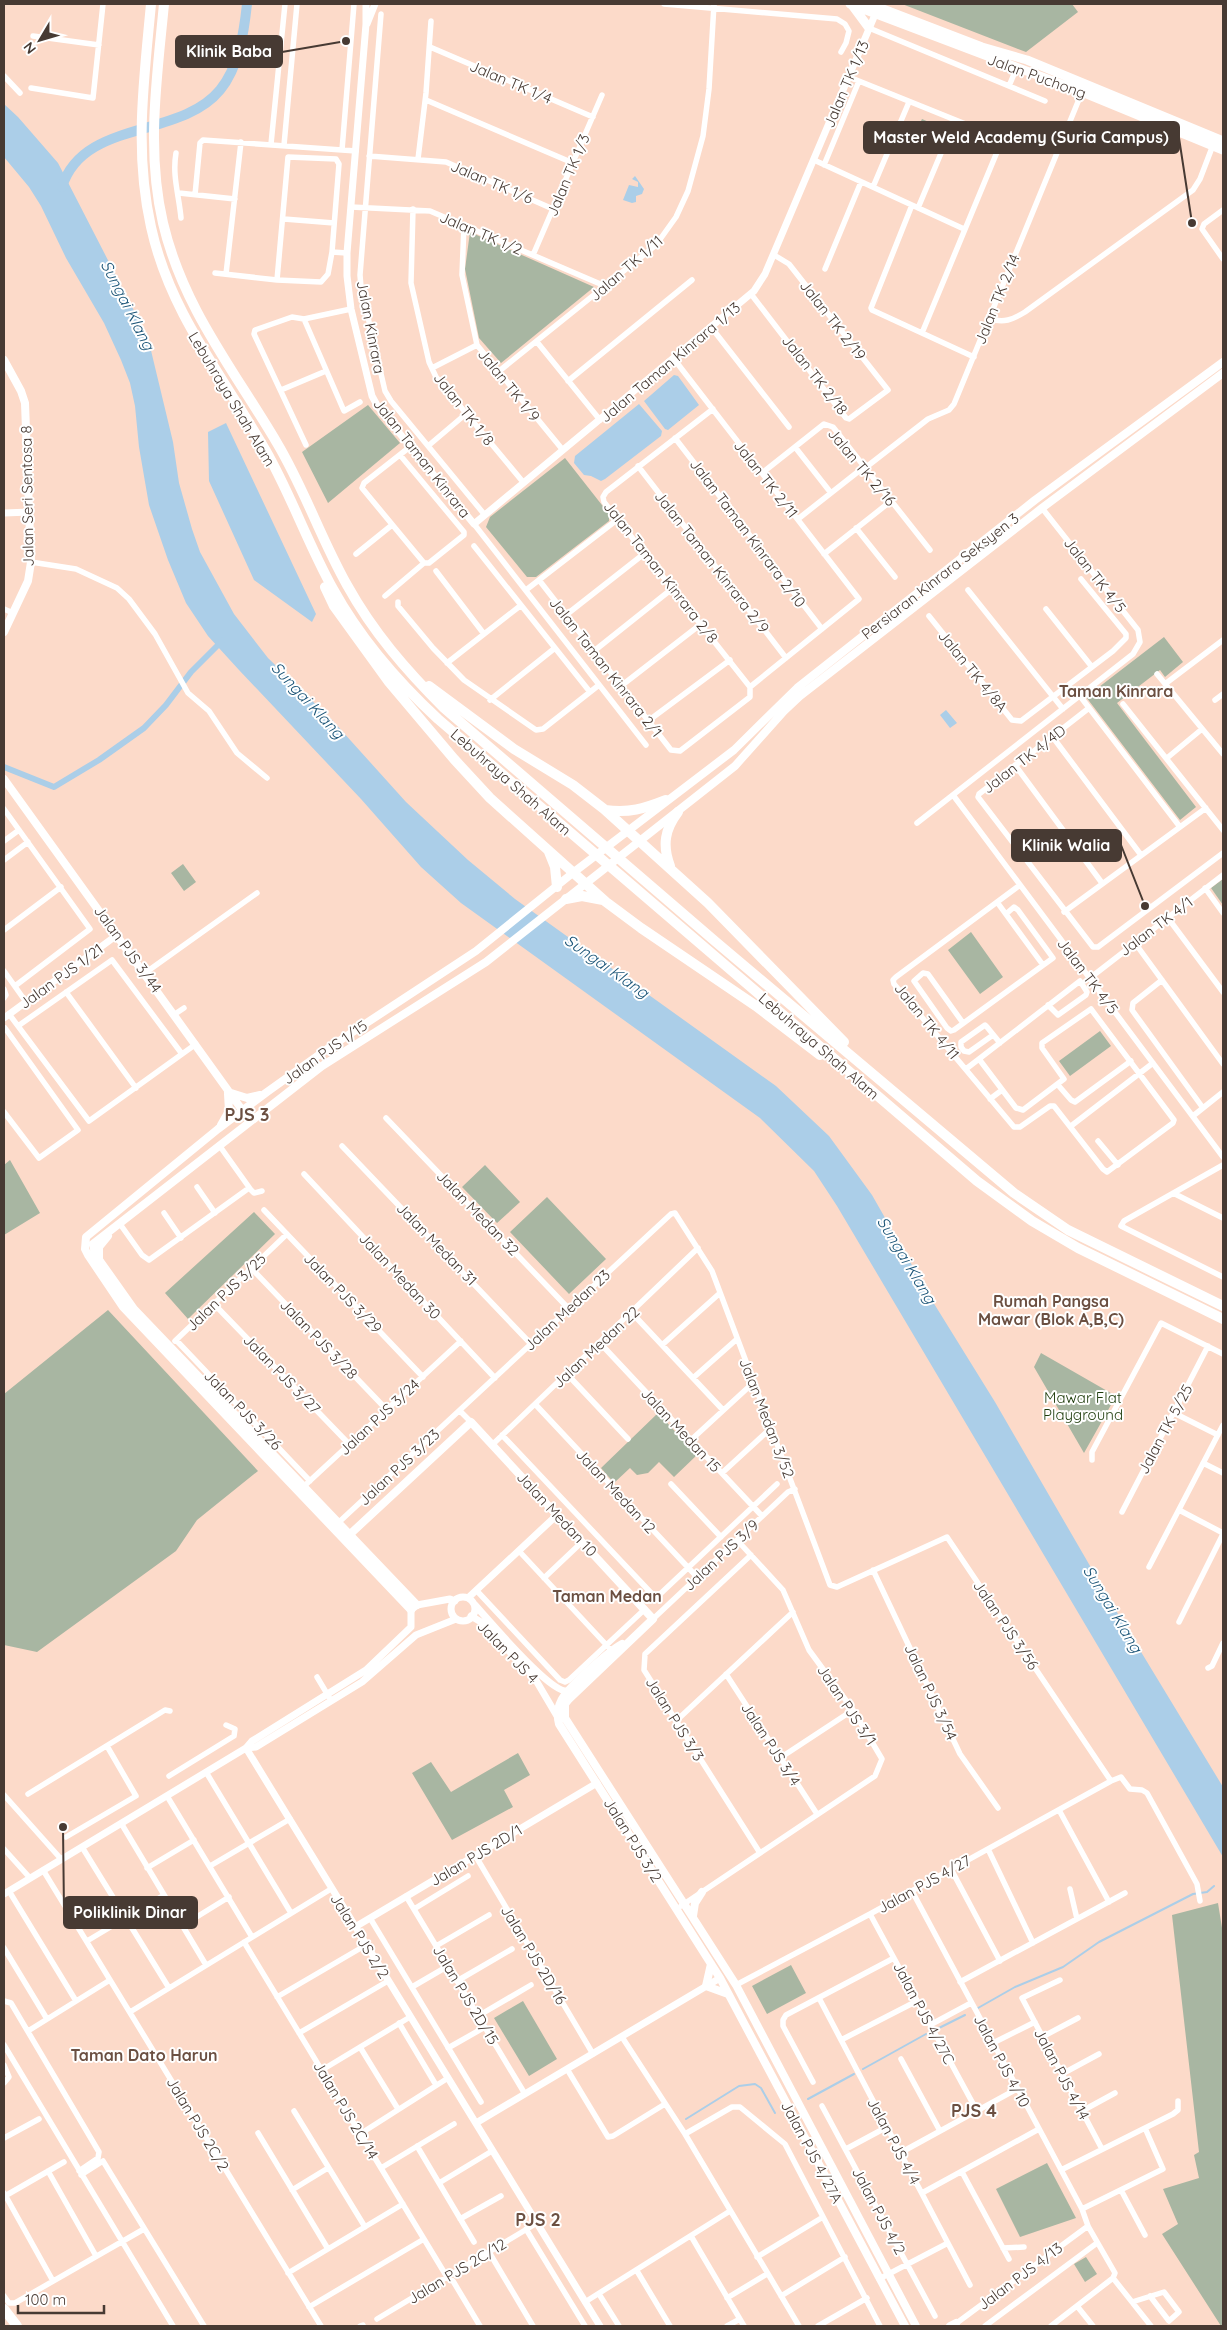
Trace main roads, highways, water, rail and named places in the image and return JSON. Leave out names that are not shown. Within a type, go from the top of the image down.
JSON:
[{"type":"highway","name":"Lebuhraya Shah Alam","points":[[151,4],[141,108],[141,146],[143,179],[151,228],[165,275],[195,339],[267,452],[317,557],[355,626],[403,686],[438,720],[977,1181],[1032,1221],[1078,1248],[1223,1319]]},
{"type":"highway","name":"Lebuhraya Shah Alam","points":[[164,4],[154,103],[153,144],[156,184],[164,224],[175,263],[206,332],[278,445],[346,584],[364,614],[402,666],[444,708],[1014,1193],[1068,1230],[1223,1306]]},
{"type":"highway","points":[[317,557],[323,582],[334,606],[389,682],[454,759],[490,798],[606,902],[640,928],[756,1006],[882,1101]]},
{"type":"highway","points":[[402,666],[514,749],[573,785],[628,830],[708,903],[823,1023],[933,1126]]},
{"type":"highway","points":[[604,810],[625,812],[641,810],[666,800]]},
{"type":"highway","points":[[670,867],[664,846],[665,835],[669,824],[678,812]]},
{"type":"highway","points":[[547,849],[556,867],[554,889]]},
{"type":"highway","points":[[564,901],[590,896],[606,902]]},
{"type":"highway","points":[[4,2301],[17,2326]]},
{"type":"main road","name":"Jalan Puchong","points":[[851,4],[875,8],[982,47],[1027,60],[1223,141]]},
{"type":"main road","points":[[851,4],[869,28]]},
{"type":"main road","name":"Jalan Puchong","points":[[875,8],[936,38],[1082,92],[1223,150]]},
{"type":"main road","name":"Jalan Seri Sentosa 8","points":[[4,360],[22,391],[25,403],[30,512],[28,581],[4,632]]},
{"type":"main road","name":"Persiaran Kinrara Seksyen 3","points":[[628,830],[734,750],[797,688],[1035,500],[1223,362]]},
{"type":"main road","name":"Persiaran Kinrara Seksyen 3","points":[[678,812],[735,766],[784,711],[800,696],[1042,508],[1223,373]]},
{"type":"main road","points":[[1000,529],[1028,510],[1042,508],[1043,500],[1062,482]]},
{"type":"main road","name":"Jalan PJS 3/44","points":[[4,779],[175,1014],[249,1120]]},
{"type":"main road","name":"Jalan PJS 1/15","points":[[628,830],[476,951],[330,1047],[218,1129],[88,1233],[89,1242],[103,1236],[120,1224],[249,1120],[339,1054],[486,962],[678,812]]},
{"type":"main road","points":[[218,1129],[229,1111],[228,1092],[248,1098],[267,1092]]},
{"type":"main road","points":[[99,1260],[99,1247],[120,1224]]},
{"type":"main road","points":[[89,1242],[99,1260],[134,1309],[167,1348],[414,1608]]},
{"type":"main road","points":[[89,1242],[85,1249],[88,1256],[123,1307],[167,1348]]},
{"type":"main road","name":"Jalan Medan 10","points":[[347,1537],[471,1422],[653,1618]]},
{"type":"main road","points":[[300,1490],[338,1523],[347,1537]]},
{"type":"main road","name":"Jalan PJS 3/9","points":[[562,1708],[653,1618]]},
{"type":"main road","name":"Jalan PJS 3/9","points":[[562,1708],[568,1691],[609,1648],[626,1643]]},
{"type":"main road","name":"Jalan PJS 3/2","points":[[562,1708],[567,1738],[720,1978]]},
{"type":"main road","name":"Jalan PJS 3/2","points":[[562,1708],[565,1718],[736,1985]]},
{"type":"main road","points":[[693,1916],[695,1903],[702,1892]]},
{"type":"main road","points":[[711,1964],[706,1986],[728,1994]]},
{"type":"main road","name":"Jalan PJS 4/27A","points":[[720,1978],[905,2326]]},
{"type":"main road","name":"Jalan PJS 4/27A","points":[[736,1985],[916,2326]]},
{"type":"main road","points":[[803,2134],[809,2137],[813,2129]]},
{"type":"main road","points":[[816,2160],[818,2152],[826,2154]]},
{"type":"main road","points":[[908,2309],[921,2326]]},
{"type":"water","name":"Sungai Klang","points":[[4,104],[18,117],[58,163],[148,338],[173,442],[179,483],[192,529],[200,552],[234,614],[268,658],[333,721],[406,802],[468,860],[515,899],[776,1086],[829,1136],[872,1195],[933,1302],[995,1402],[1115,1609],[1223,1787],[1223,1857],[837,1206],[814,1171],[760,1118],[461,903],[421,867],[361,799],[208,636],[186,603],[168,560],[149,505],[139,447],[135,406],[130,383],[121,360],[104,323],[66,258],[41,206],[29,187],[4,157]]},
{"type":"water","points":[[635,176],[644,189],[642,194],[636,196],[636,202],[632,203],[623,200],[629,185],[638,187],[638,182],[632,179]]},
{"type":"water","points":[[674,375],[678,376],[699,405],[668,430],[665,429],[644,401]]},
{"type":"water","points":[[639,404],[662,431],[661,436],[605,479],[601,481],[584,475],[574,463],[575,456]]},
{"type":"water","points":[[226,423],[316,614],[312,622],[254,580],[209,481],[208,432]]},
{"type":"water","points":[[946,710],[957,723],[950,728],[940,715]]},
{"type":"waterway","points":[[62,187],[73,165],[90,150],[111,139],[181,116],[203,105],[220,90],[232,71],[236,60],[247,4]]},
{"type":"waterway","points":[[4,767],[54,787],[99,760],[144,728],[166,705],[191,672],[222,641]]},
{"type":"waterway","points":[[978,2008],[1015,1987],[1063,1967],[1099,1942],[1193,1894],[1207,1892],[1214,1886]]},
{"type":"waterway","points":[[939,2028],[965,2015]]},
{"type":"waterway","points":[[863,2069],[926,2034]]},
{"type":"waterway","points":[[808,2099],[854,2074]]},
{"type":"waterway","points":[[686,2119],[739,2086],[755,2084],[761,2088],[775,2113]]},
{"type":"place","name":"Klinik Baba","points":[[346,41]]},
{"type":"place","name":"Master Weld Academy (Suria Campus)","points":[[1192,223]]},
{"type":"place","name":"Klinik Walia","points":[[1145,906]]},
{"type":"place","name":"Poliklinik Dinar","points":[[63,1827]]},
{"type":"district","name":"Taman Kinrara","points":[[1116,691]]},
{"type":"district","name":"PJS 3","points":[[247,1114]]},
{"type":"district","name":"Rumah Pangsa Mawar (Blok A,B,C)","points":[[1051,1310]]},
{"type":"district","name":"Taman Medan","points":[[607,1596]]},
{"type":"district","name":"Taman Dato Harun","points":[[144,2055]]},
{"type":"district","name":"PJS 4","points":[[974,2110]]},
{"type":"district","name":"PJS 2","points":[[538,2219]]},
{"type":"park label","name":"Mawar Flat Playground","points":[[1083,1406]]}]
